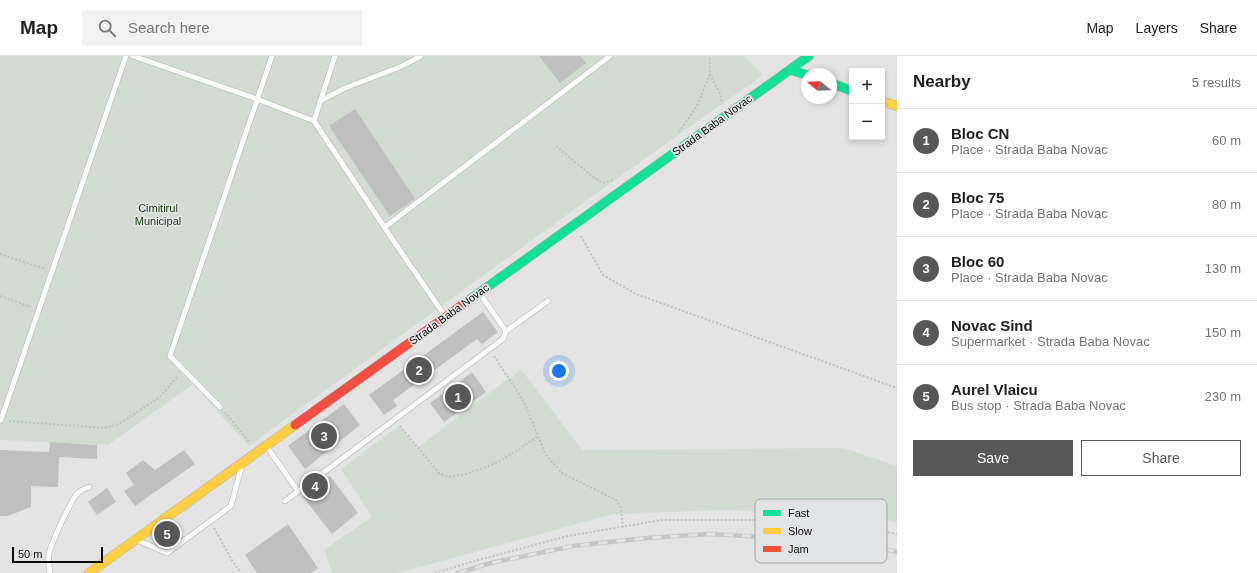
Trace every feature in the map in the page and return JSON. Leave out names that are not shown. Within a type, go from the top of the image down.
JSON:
[{"type":"main road","name":"Strada Baba Novac","points":[[90,573],[809,56]]},
{"type":"main road","points":[[791,70],[801,73]]},
{"type":"main road","points":[[837,85],[849,90]]},
{"type":"main road","points":[[885,102],[897,106]]},
{"type":"lane","points":[[1,420],[126,56]]},
{"type":"lane","points":[[133,56],[257,99],[314,121],[445,317]]},
{"type":"lane","points":[[220,407],[170,356],[272,56]]},
{"type":"lane","points":[[314,121],[336,56]]},
{"type":"lane","points":[[320,100],[345,88],[400,67],[421,56]]},
{"type":"lane","points":[[384,227],[610,56]]},
{"type":"lane","points":[[479,293],[506,331]]},
{"type":"lane","points":[[285,501],[490,349],[503,339],[506,331],[548,301]]},
{"type":"lane","points":[[266,446],[298,491]]},
{"type":"lane","points":[[136,539],[168,553],[230,506],[242,463]]},
{"type":"lane","points":[[50,573],[50,550],[75,497],[79,492],[89,486]]},
{"type":"path","points":[[677,136],[697,106],[710,74],[710,56]]},
{"type":"path","points":[[710,74],[720,94],[724,117]]},
{"type":"path","points":[[556,146],[592,177],[603,183],[618,178]]},
{"type":"path","points":[[574,224],[603,275],[636,294],[897,388]]},
{"type":"path","points":[[0,254],[52,271]]},
{"type":"path","points":[[0,296],[38,309]]},
{"type":"path","points":[[490,349],[524,402],[546,455],[562,473],[616,500],[621,508],[623,527]]},
{"type":"path","points":[[1,420],[104,428],[119,424],[160,398],[183,370]]},
{"type":"path","points":[[220,407],[258,452]]},
{"type":"path","points":[[395,420],[410,436],[439,473],[449,477],[466,474],[497,463],[539,436]]},
{"type":"path","points":[[435,573],[568,536],[662,520],[755,520]]},
{"type":"path","points":[[210,522],[241,573]]},
{"type":"path","points":[[887,532],[897,534]]},
{"type":"green space","name":"Cimitirul Municipal","points":[[0,56],[744,56],[763,75],[608,185],[249,446],[193,384],[108,445],[0,440]]},
{"type":"green space","points":[[521,369],[582,450],[843,448],[897,466],[897,522],[887,520],[887,499],[755,499],[755,511],[728,510],[613,514],[398,573],[332,573],[324,550],[372,517],[341,469],[399,426],[417,448]]},
{"type":"building","points":[[539,56],[580,56],[586,63],[560,83]]},
{"type":"building","points":[[355,109],[415,199],[390,216],[329,126]]},
{"type":"building","points":[[483,312],[498,332],[482,344],[477,339],[393,400],[397,406],[384,415],[369,395]]},
{"type":"building","points":[[472,372],[486,392],[444,422],[430,403]]},
{"type":"building","points":[[344,404],[360,425],[305,469],[288,446]]},
{"type":"building","points":[[50,442],[97,445],[97,459],[59,457],[58,487],[31,486],[31,507],[8,516],[0,516],[0,450],[49,452]]},
{"type":"building","points":[[184,450],[195,464],[135,506],[124,491],[134,485],[126,473],[143,460],[155,470]]},
{"type":"building","points":[[330,476],[358,513],[332,534],[303,497]]},
{"type":"building","points":[[107,488],[116,502],[97,515],[88,502]]},
{"type":"building","points":[[288,524],[318,568],[311,573],[257,573],[245,555]]},
{"type":"railway","points":[[458,573],[491,563],[573,546],[647,538],[709,534],[755,536]]},
{"type":"railway","points":[[887,550],[897,552]]},
{"type":"traffic: fast","points":[[472,298],[809,56]]},
{"type":"traffic: fast","points":[[791,70],[801,73]]},
{"type":"traffic: fast","points":[[837,85],[849,90]]},
{"type":"traffic: slow","points":[[885,102],[897,106]]},
{"type":"traffic: slow","points":[[89,573],[295,425]]},
{"type":"traffic: jam","points":[[295,425],[472,298]]},
{"type":"place","name":"Bloc 75","points":[[419,370]]},
{"type":"place","name":"Bloc CN","points":[[458,397]]},
{"type":"place","name":"Bloc 60","points":[[324,436]]},
{"type":"place","name":"Novac Sind","points":[[315,486]]},
{"type":"place","name":"Aurel Vlaicu","points":[[167,534]]}]
